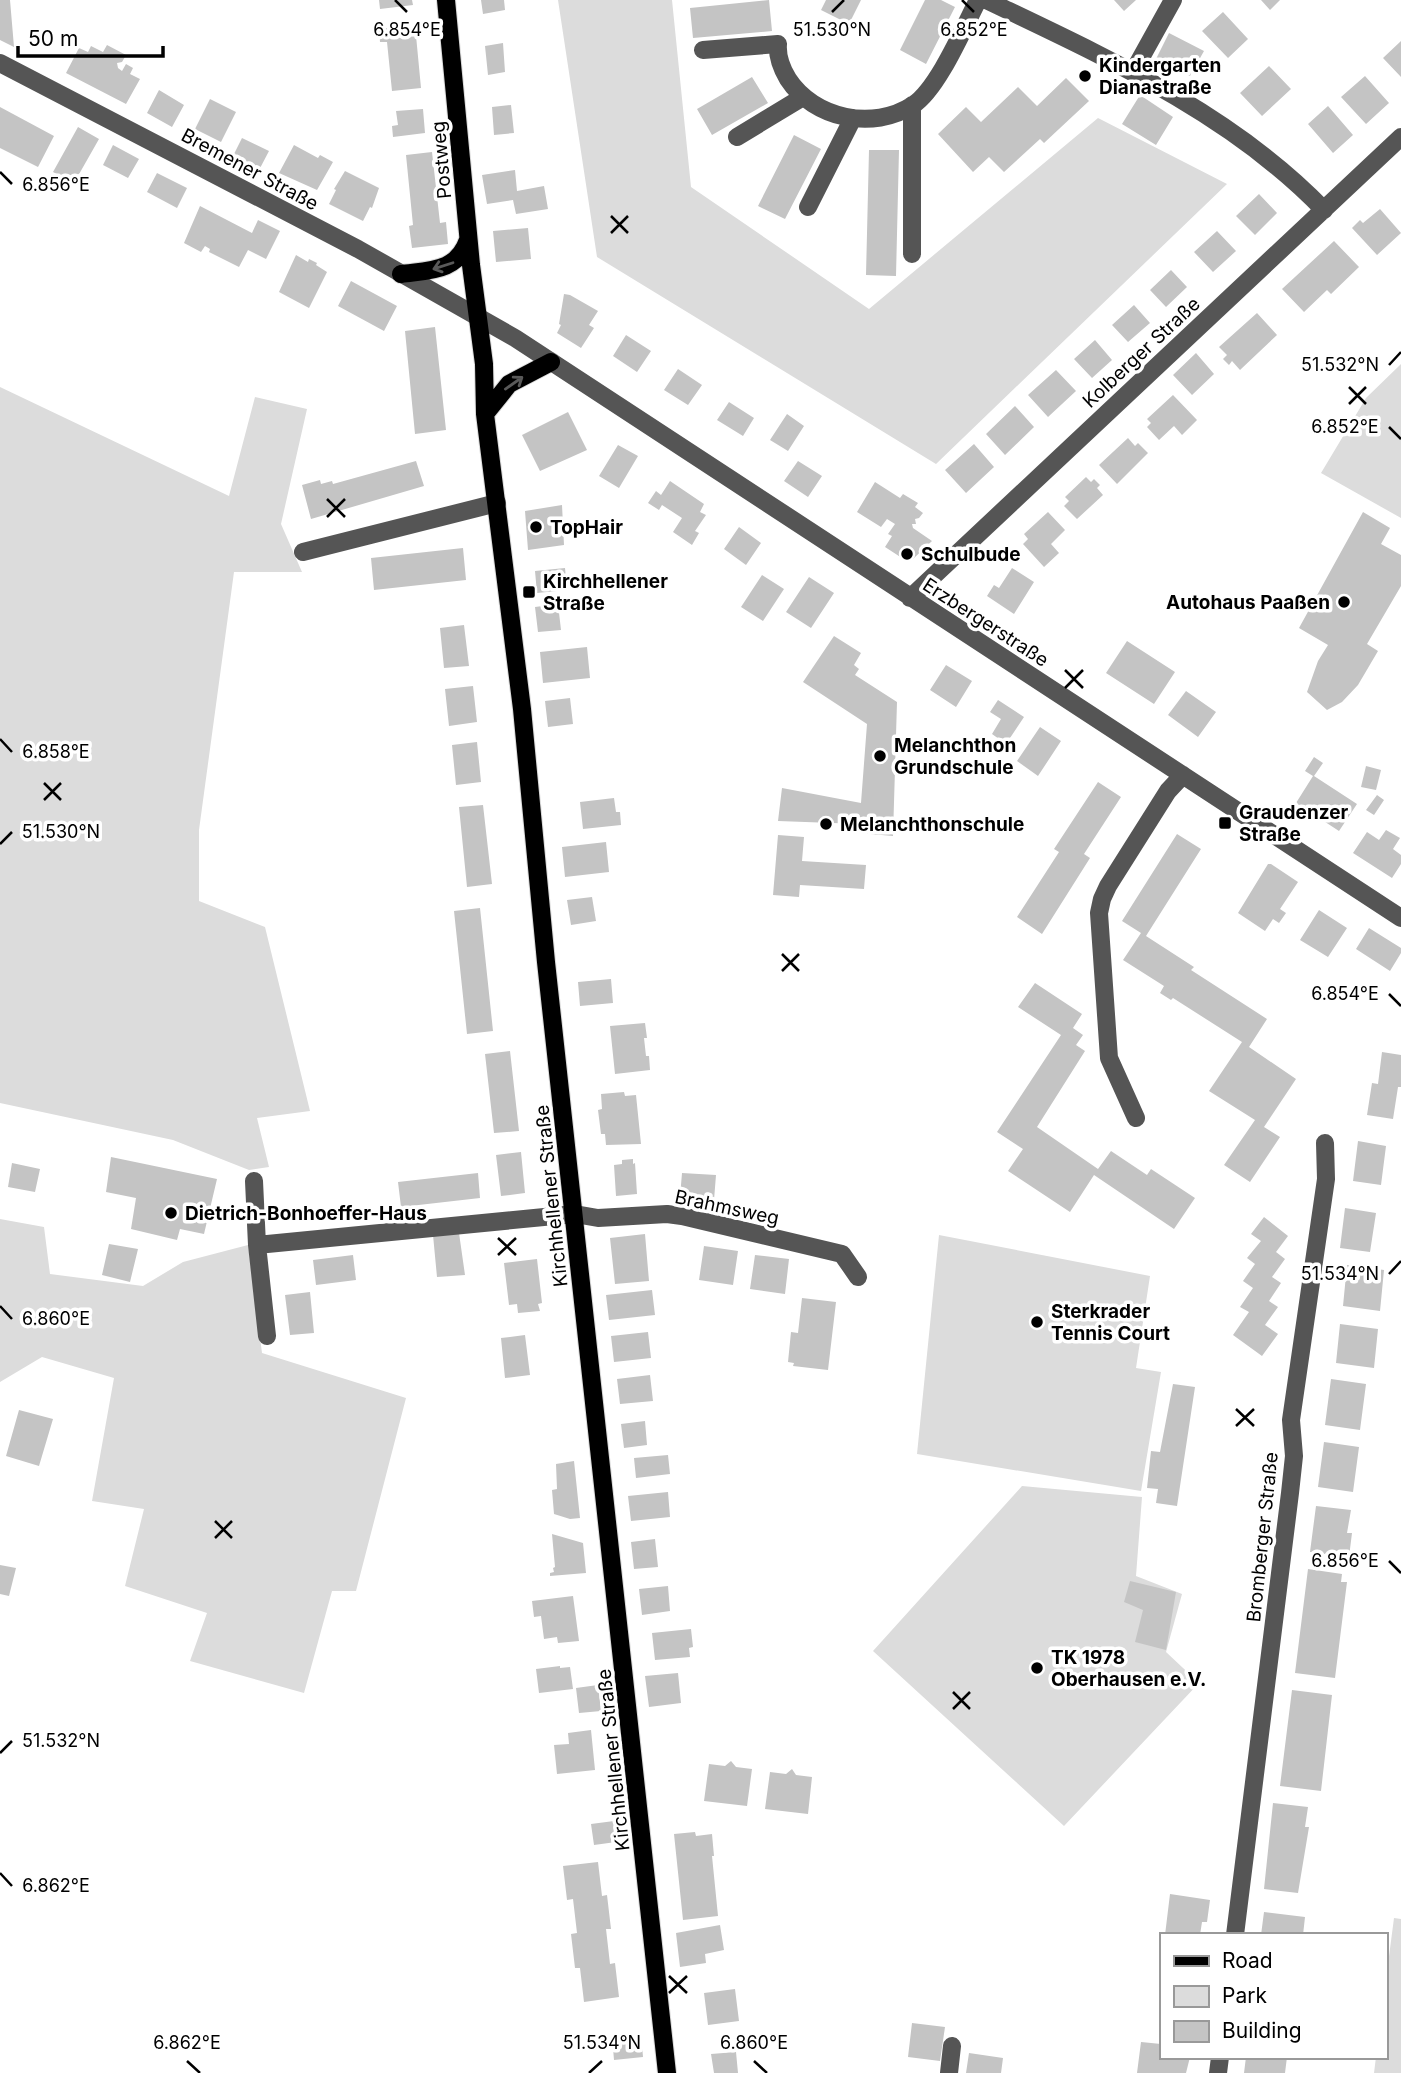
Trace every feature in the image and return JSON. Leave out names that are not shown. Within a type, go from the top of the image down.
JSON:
[{"type":"main road","name":"Postweg","points":[[446,0],[478,316]]},
{"type":"main road","points":[[401,274],[450,265],[463,254],[469,237]]},
{"type":"main road","name":"Kirchhellener Straße","points":[[478,316],[484,364],[485,414],[522,709],[542,923],[667,2073]]},
{"type":"main road","points":[[485,414],[509,384],[551,362]]},
{"type":"street","points":[[703,50],[778,44],[777,51],[786,75],[803,97],[827,112],[853,118],[881,117],[912,105],[927,92],[978,0]]},
{"type":"street","points":[[986,0],[1009,5],[1133,72],[1265,155],[1324,210]]},
{"type":"street","points":[[1133,72],[1173,0]]},
{"type":"street","name":"Bremener Straße","points":[[0,63],[358,249],[478,316]]},
{"type":"street","points":[[737,137],[803,97]]},
{"type":"street","points":[[912,105],[912,254]]},
{"type":"street","points":[[808,207],[853,118]]},
{"type":"street","name":"Kolberger Straße","points":[[910,597],[1401,137]]},
{"type":"street","name":"Erzbergerstraße","points":[[478,316],[1401,918]]},
{"type":"street","points":[[303,552],[498,503]]},
{"type":"street","points":[[1136,1118],[1109,1058],[1099,914],[1108,886],[1168,792],[1183,775]]},
{"type":"street","name":"Bromberger Straße","points":[[1235,1933],[1292,1480],[1294,1456],[1291,1420],[1326,1180],[1325,1143]]},
{"type":"street","points":[[254,1181],[257,1245],[267,1336]]},
{"type":"street","name":"Brahmsweg","points":[[257,1245],[575,1214],[598,1219],[667,1214],[842,1254],[858,1277]]},
{"type":"street","points":[[949,2073],[952,2046]]},
{"type":"green space","points":[[558,0],[672,0],[691,187],[869,309],[1098,118],[1227,184],[936,464],[597,257]]},
{"type":"green space","points":[[1401,364],[1401,518],[1321,473],[1366,398]]},
{"type":"green space","points":[[0,387],[229,496],[255,397],[307,409],[281,524],[302,572],[234,572],[199,830],[199,901],[265,927],[310,1111],[257,1118],[269,1167],[249,1170],[173,1140],[0,1103]]},
{"type":"green space","points":[[0,1219],[44,1227],[50,1274],[143,1286],[183,1262],[248,1245],[262,1353],[406,1398],[356,1591],[332,1591],[304,1693],[190,1661],[207,1613],[125,1586],[144,1509],[92,1501],[114,1378],[42,1357],[0,1382]]},
{"type":"green space","name":"Sterkrader Tennis Court","points":[[939,1235],[1150,1276],[1136,1368],[1161,1372],[1141,1491],[917,1454]]},
{"type":"green space","name":"TK 1978 Oberhausen e.V.","points":[[1022,1486],[1142,1497],[1136,1576],[1182,1594],[1166,1652],[1199,1683],[1064,1826],[873,1651]]},
{"type":"green space","points":[[1394,1918],[1401,1919],[1401,2073],[1374,2073],[1376,2059],[1387,2059],[1387,1972]]},
{"type":"building","points":[[0,0],[10,0],[14,47],[0,40]]},
{"type":"building","points":[[379,0],[412,0],[413,5],[380,9]]},
{"type":"building","points":[[481,0],[504,0],[505,10],[483,14]]},
{"type":"building","points":[[769,0],[772,31],[693,38],[690,8]]},
{"type":"building","points":[[826,0],[861,0],[849,24],[821,10]]},
{"type":"building","points":[[925,0],[941,0],[955,7],[926,64],[900,50]]},
{"type":"building","points":[[1114,0],[1136,0],[1124,11]]},
{"type":"building","points":[[1261,0],[1280,0],[1270,10]]},
{"type":"building","points":[[1223,12],[1248,39],[1228,58],[1202,31]]},
{"type":"building","points":[[415,25],[421,88],[392,91],[387,42],[380,42],[379,29]]},
{"type":"building","points":[[1169,33],[1204,51],[1190,76],[1156,59]]},
{"type":"building","points":[[1401,41],[1401,77],[1383,58]]},
{"type":"building","points":[[503,43],[505,72],[488,75],[485,46]]},
{"type":"building","points":[[107,45],[126,55],[122,62],[117,63],[118,68],[122,71],[126,64],[133,68],[130,74],[140,79],[126,104],[66,73],[79,48],[88,52],[91,46],[103,52]]},
{"type":"building","points":[[1269,66],[1291,89],[1262,116],[1240,93]]},
{"type":"building","points":[[1365,76],[1389,103],[1366,124],[1341,97]]},
{"type":"building","points":[[752,77],[768,103],[712,135],[697,109]]},
{"type":"building","points":[[1066,78],[1089,101],[1044,143],[1040,139],[1004,172],[989,157],[973,172],[938,134],[966,107],[981,122],[1018,87],[1037,106]]},
{"type":"building","points":[[159,90],[184,105],[172,127],[147,113]]},
{"type":"building","points":[[1140,95],[1173,117],[1156,145],[1122,124]]},
{"type":"building","points":[[210,99],[236,112],[221,142],[195,129]]},
{"type":"building","points":[[511,105],[514,133],[494,135],[492,107]]},
{"type":"building","points":[[1328,106],[1353,135],[1333,153],[1308,124]]},
{"type":"building","points":[[0,107],[54,136],[38,167],[0,148]]},
{"type":"building","points":[[423,109],[425,133],[393,137],[392,126],[398,125],[396,111]]},
{"type":"building","points":[[78,127],[99,139],[74,183],[53,172]]},
{"type":"building","points":[[794,135],[821,149],[785,219],[758,206]]},
{"type":"building","points":[[242,138],[269,151],[258,172],[232,158]]},
{"type":"building","points":[[113,145],[139,159],[128,178],[103,165]]},
{"type":"building","points":[[294,145],[318,158],[320,155],[333,162],[317,190],[279,173]]},
{"type":"building","points":[[869,150],[899,150],[896,276],[866,275]]},
{"type":"building","points":[[432,152],[440,223],[446,222],[448,244],[412,248],[409,226],[413,225],[406,155]]},
{"type":"building","points":[[515,170],[517,191],[544,186],[548,209],[516,214],[513,200],[487,204],[482,175]]},
{"type":"building","points":[[345,171],[379,188],[372,208],[370,207],[363,221],[329,204]]},
{"type":"building","points":[[157,173],[187,188],[177,208],[147,192]]},
{"type":"building","points":[[1259,194],[1277,213],[1255,235],[1236,216]]},
{"type":"building","points":[[200,206],[252,233],[258,220],[280,231],[266,259],[248,250],[239,267],[209,252],[210,249],[205,246],[201,252],[184,243]]},
{"type":"building","points":[[1380,209],[1401,233],[1377,255],[1352,228],[1360,220],[1363,223]]},
{"type":"building","points":[[528,228],[531,259],[496,262],[493,231]]},
{"type":"building","points":[[1217,231],[1236,251],[1213,272],[1194,252]]},
{"type":"building","points":[[1334,241],[1359,267],[1331,294],[1327,290],[1304,312],[1282,289]]},
{"type":"building","points":[[296,255],[308,262],[309,259],[317,263],[316,265],[327,272],[309,308],[279,292]]},
{"type":"building","points":[[1171,270],[1187,287],[1166,307],[1150,290]]},
{"type":"building","points":[[351,281],[397,306],[384,331],[338,306]]},
{"type":"building","points":[[564,294],[598,311],[589,325],[594,328],[581,348],[557,333],[561,325]]},
{"type":"building","points":[[1134,305],[1150,323],[1128,342],[1112,325]]},
{"type":"building","points":[[1257,313],[1277,335],[1240,370],[1232,361],[1229,365],[1223,359],[1227,355],[1219,347]]},
{"type":"building","points":[[435,327],[446,430],[415,434],[405,331]]},
{"type":"building","points":[[626,335],[651,351],[637,372],[613,356]]},
{"type":"building","points":[[1095,340],[1112,360],[1092,378],[1074,359]]},
{"type":"building","points":[[1196,353],[1214,374],[1192,395],[1173,375]]},
{"type":"building","points":[[678,369],[702,385],[688,405],[664,390]]},
{"type":"building","points":[[1056,370],[1076,391],[1048,417],[1028,395]]},
{"type":"building","points":[[1173,395],[1197,420],[1182,435],[1174,426],[1159,440],[1147,427],[1151,423],[1147,419]]},
{"type":"building","points":[[729,402],[754,418],[743,436],[717,420]]},
{"type":"building","points":[[1015,406],[1034,427],[1005,455],[986,434]]},
{"type":"building","points":[[568,412],[587,450],[540,471],[522,435]]},
{"type":"building","points":[[787,414],[804,426],[788,451],[770,440]]},
{"type":"building","points":[[1128,438],[1135,446],[1138,443],[1148,453],[1117,484],[1099,465]]},
{"type":"building","points":[[974,444],[994,467],[966,493],[945,470]]},
{"type":"building","points":[[618,445],[638,456],[619,488],[599,476]]},
{"type":"building","points":[[416,461],[424,486],[311,519],[302,485],[320,480],[321,484],[332,481],[333,484]]},
{"type":"building","points":[[798,461],[822,476],[808,497],[784,481]]},
{"type":"building","points":[[1086,477],[1091,482],[1094,479],[1100,485],[1097,488],[1103,495],[1077,519],[1064,506],[1069,501],[1065,497]]},
{"type":"building","points":[[670,481],[704,504],[700,512],[706,515],[695,531],[699,533],[692,545],[673,532],[682,518],[662,505],[659,510],[648,503],[656,491],[661,495]]},
{"type":"building","points":[[875,482],[900,498],[903,494],[918,503],[915,507],[923,513],[915,519],[913,528],[932,541],[913,559],[905,560],[885,547],[892,536],[888,534],[895,524],[887,519],[881,527],[857,512]]},
{"type":"building","points":[[562,505],[564,545],[528,550],[525,511]]},
{"type":"building","points":[[1048,512],[1065,530],[1051,544],[1059,553],[1044,567],[1023,544],[1028,539],[1024,534]]},
{"type":"building","points":[[1363,512],[1390,528],[1381,544],[1401,555],[1401,586],[1367,644],[1378,651],[1358,685],[1342,702],[1327,710],[1307,692],[1318,661],[1328,645],[1299,628]]},
{"type":"building","points":[[739,527],[761,543],[746,565],[724,549]]},
{"type":"building","points":[[463,548],[466,580],[374,590],[371,558]]},
{"type":"building","points":[[565,568],[567,590],[537,593],[535,571]]},
{"type":"building","points":[[1012,568],[1034,582],[1014,614],[987,596],[994,585],[999,588]]},
{"type":"building","points":[[762,575],[784,589],[763,621],[741,607]]},
{"type":"building","points":[[809,577],[834,593],[811,628],[786,612]]},
{"type":"building","points":[[558,604],[561,630],[538,632],[535,607]]},
{"type":"building","points":[[464,625],[469,666],[444,668],[440,628]]},
{"type":"building","name":"Melanchthon Grundschule","points":[[834,636],[861,653],[854,665],[859,669],[855,675],[897,702],[893,836],[859,833],[860,824],[778,821],[782,788],[861,803],[867,724],[803,682]]},
{"type":"building","points":[[1127,641],[1175,672],[1154,704],[1106,673]]},
{"type":"building","points":[[587,647],[590,678],[543,683],[540,652]]},
{"type":"building","points":[[946,665],[972,681],[956,707],[930,690]]},
{"type":"building","points":[[473,686],[477,722],[449,726],[445,689]]},
{"type":"building","points":[[1186,691],[1216,712],[1198,737],[1168,715]]},
{"type":"building","points":[[570,698],[573,724],[548,727],[545,701]]},
{"type":"building","points":[[998,700],[1024,717],[1006,744],[992,734],[1001,719],[990,712]]},
{"type":"building","points":[[1040,727],[1061,741],[1038,776],[1017,761]]},
{"type":"building","points":[[477,742],[481,782],[456,785],[452,745]]},
{"type":"building","points":[[1314,757],[1323,763],[1314,776],[1357,804],[1339,831],[1296,803],[1313,776],[1305,771]]},
{"type":"building","points":[[1366,766],[1381,770],[1376,790],[1361,787]]},
{"type":"building","points":[[1098,782],[1121,797],[1084,854],[1090,858],[1042,934],[1017,917],[1059,852],[1054,849]]},
{"type":"building","points":[[1377,795],[1384,800],[1374,815],[1366,810]]},
{"type":"building","points":[[614,798],[616,812],[620,812],[621,825],[583,829],[580,802]]},
{"type":"building","points":[[483,805],[492,884],[467,887],[459,807]]},
{"type":"building","points":[[1386,830],[1400,838],[1393,849],[1401,855],[1401,864],[1392,878],[1353,853],[1367,832],[1379,840]]},
{"type":"building","points":[[1177,834],[1201,849],[1146,936],[1194,967],[1191,970],[1267,1019],[1249,1047],[1296,1079],[1264,1127],[1280,1137],[1250,1182],[1224,1165],[1255,1120],[1209,1091],[1242,1042],[1173,998],[1171,1000],[1160,993],[1164,986],[1123,960],[1141,933],[1122,921]]},
{"type":"building","points":[[778,835],[804,837],[802,861],[866,865],[864,889],[800,885],[799,897],[773,895]]},
{"type":"building","points":[[606,842],[609,872],[565,877],[562,847]]},
{"type":"building","points":[[1268,864],[1298,882],[1280,909],[1286,913],[1279,923],[1273,919],[1265,931],[1238,913]]},
{"type":"building","points":[[592,897],[596,921],[571,925],[567,900]]},
{"type":"building","points":[[480,908],[493,1031],[467,1034],[454,911]]},
{"type":"building","points":[[1319,910],[1347,928],[1328,957],[1300,940]]},
{"type":"building","points":[[1369,928],[1401,948],[1401,953],[1390,971],[1356,949]]},
{"type":"building","points":[[611,979],[613,1003],[580,1006],[578,982]]},
{"type":"building","points":[[1035,983],[1082,1014],[1073,1028],[1083,1035],[1076,1045],[1085,1051],[1037,1127],[1098,1169],[1111,1151],[1147,1175],[1151,1169],[1195,1198],[1174,1229],[1094,1175],[1070,1212],[1008,1171],[1023,1149],[997,1132],[1061,1035],[1018,1007]]},
{"type":"building","points":[[645,1023],[647,1038],[644,1038],[650,1070],[615,1074],[610,1026]]},
{"type":"building","points":[[510,1051],[519,1131],[494,1133],[485,1054]]},
{"type":"building","points":[[1382,1052],[1401,1055],[1401,1087],[1398,1087],[1393,1119],[1367,1115],[1372,1083],[1378,1084]]},
{"type":"building","points":[[624,1092],[625,1096],[636,1095],[641,1144],[606,1145],[605,1134],[601,1134],[598,1110],[602,1109],[601,1094]]},
{"type":"building","points":[[1358,1141],[1386,1146],[1381,1185],[1353,1181]]},
{"type":"building","points":[[521,1152],[525,1193],[501,1196],[496,1155]]},
{"type":"building","name":"Dietrich-Bonhoeffer-Haus","points":[[111,1157],[217,1179],[204,1234],[180,1229],[177,1240],[131,1229],[136,1198],[106,1192]]},
{"type":"building","points":[[633,1159],[637,1194],[616,1196],[614,1165],[622,1164],[622,1160]]},
{"type":"building","points":[[12,1163],[40,1169],[35,1192],[8,1187]]},
{"type":"building","points":[[478,1173],[480,1198],[401,1207],[398,1182]]},
{"type":"building","points":[[682,1173],[716,1175],[714,1200],[704,1199],[704,1202],[680,1197]]},
{"type":"building","points":[[1345,1208],[1376,1213],[1370,1252],[1340,1248]]},
{"type":"building","points":[[1264,1217],[1288,1236],[1276,1252],[1285,1259],[1272,1277],[1281,1283],[1269,1301],[1278,1307],[1265,1325],[1278,1334],[1262,1356],[1233,1335],[1249,1312],[1240,1307],[1253,1288],[1243,1281],[1255,1264],[1247,1258],[1261,1241],[1251,1234]]},
{"type":"building","points":[[459,1233],[465,1275],[437,1277],[433,1235]]},
{"type":"building","points":[[645,1234],[649,1281],[615,1284],[610,1238]]},
{"type":"building","points":[[109,1244],[138,1249],[130,1282],[102,1275]]},
{"type":"building","points":[[704,1246],[738,1251],[733,1285],[699,1280]]},
{"type":"building","points":[[353,1255],[356,1280],[316,1285],[313,1260]]},
{"type":"building","points":[[755,1255],[789,1259],[785,1294],[750,1289]]},
{"type":"building","points":[[537,1259],[542,1303],[538,1304],[540,1311],[518,1313],[517,1304],[509,1305],[504,1263]]},
{"type":"building","points":[[1347,1265],[1384,1270],[1380,1311],[1343,1306]]},
{"type":"building","points":[[652,1290],[655,1315],[609,1320],[606,1295]]},
{"type":"building","points":[[310,1292],[314,1333],[290,1335],[285,1295]]},
{"type":"building","points":[[802,1298],[836,1302],[828,1370],[793,1366],[794,1363],[788,1362],[791,1332],[798,1333]]},
{"type":"building","points":[[1340,1324],[1378,1329],[1374,1368],[1336,1363]]},
{"type":"building","points":[[648,1332],[651,1358],[614,1362],[611,1336]]},
{"type":"building","points":[[525,1335],[530,1375],[505,1378],[501,1338]]},
{"type":"building","points":[[650,1375],[653,1401],[620,1404],[617,1379]]},
{"type":"building","points":[[1331,1379],[1366,1384],[1360,1430],[1325,1425]]},
{"type":"building","points":[[1173,1384],[1195,1387],[1177,1506],[1156,1503],[1158,1489],[1147,1488],[1151,1451],[1160,1452]]},
{"type":"building","points":[[19,1410],[53,1419],[39,1466],[6,1456]]},
{"type":"building","points":[[645,1421],[647,1445],[624,1448],[621,1424]]},
{"type":"building","points":[[1324,1442],[1359,1447],[1353,1492],[1318,1487]]},
{"type":"building","points":[[668,1455],[670,1474],[636,1478],[634,1458]]},
{"type":"building","points":[[574,1461],[580,1518],[570,1519],[554,1514],[552,1490],[557,1489],[556,1464]]},
{"type":"building","points":[[668,1492],[670,1517],[631,1521],[628,1496]]},
{"type":"building","points":[[1316,1506],[1351,1510],[1347,1533],[1352,1533],[1349,1557],[1310,1552]]},
{"type":"building","points":[[552,1534],[583,1543],[586,1573],[550,1576],[555,1567]]},
{"type":"building","points":[[655,1539],[658,1567],[634,1569],[631,1542]]},
{"type":"building","points":[[0,1565],[16,1568],[9,1596],[0,1594]]},
{"type":"building","points":[[1308,1569],[1342,1574],[1341,1582],[1347,1582],[1335,1678],[1295,1673]]},
{"type":"building","points":[[1130,1581],[1176,1592],[1166,1650],[1135,1642],[1143,1610],[1124,1602]]},
{"type":"building","points":[[668,1586],[670,1611],[642,1615],[639,1589]]},
{"type":"building","points":[[573,1596],[579,1641],[558,1643],[557,1637],[544,1639],[541,1616],[534,1617],[532,1601]]},
{"type":"building","points":[[691,1629],[693,1647],[689,1648],[690,1657],[655,1660],[652,1633]]},
{"type":"building","points":[[570,1667],[573,1689],[539,1693],[536,1669]]},
{"type":"building","points":[[678,1673],[681,1703],[649,1707],[645,1676]]},
{"type":"building","points":[[598,1685],[601,1711],[579,1713],[576,1688]]},
{"type":"building","points":[[1292,1690],[1332,1695],[1321,1791],[1280,1786]]},
{"type":"building","points":[[591,1730],[595,1770],[557,1774],[554,1745],[569,1744],[568,1733]]},
{"type":"building","points":[[731,1761],[736,1767],[752,1769],[747,1806],[704,1801],[709,1764],[725,1766]]},
{"type":"building","points":[[792,1769],[796,1775],[812,1777],[808,1814],[765,1809],[770,1772],[786,1774]]},
{"type":"building","points":[[1273,1803],[1308,1807],[1305,1827],[1309,1827],[1298,1893],[1264,1889]]},
{"type":"building","points":[[614,1821],[616,1842],[594,1845],[591,1824]]},
{"type":"building","points":[[695,1832],[696,1836],[712,1834],[718,1916],[683,1920],[674,1834]]},
{"type":"building","points":[[598,1862],[602,1896],[607,1895],[611,1929],[606,1929],[610,1964],[615,1963],[619,1997],[584,2002],[580,1968],[575,1968],[571,1934],[577,1933],[573,1899],[567,1900],[563,1866]]},
{"type":"building","points":[[1170,1894],[1210,1900],[1207,1922],[1202,1922],[1200,1933],[1165,1933]]},
{"type":"building","points":[[1264,1912],[1305,1917],[1303,1933],[1261,1933]]},
{"type":"building","points":[[720,1925],[724,1950],[705,1954],[706,1963],[680,1967],[676,1933]]},
{"type":"building","points":[[735,1989],[739,2021],[708,2025],[704,1993]]},
{"type":"building","points":[[912,2023],[945,2027],[940,2061],[908,2057]]},
{"type":"building","points":[[641,2034],[643,2057],[614,2060],[612,2036]]},
{"type":"building","points":[[1141,2042],[1160,2044],[1160,2059],[1190,2059],[1186,2073],[1137,2073]]},
{"type":"building","points":[[736,2052],[738,2073],[714,2073],[711,2054]]},
{"type":"building","points":[[969,2053],[1003,2058],[1001,2073],[966,2073]]},
{"type":"building","points":[[1246,2059],[1287,2059],[1285,2073],[1244,2073]]},
{"type":"place","name":"Kindergarten Dianastraße","points":[[1085,76]]},
{"type":"place","name":"TopHair","points":[[536,527]]},
{"type":"place","name":"Schulbude","points":[[907,554]]},
{"type":"place","name":"Kirchhellener Straße","points":[[529,592]]},
{"type":"place","name":"Autohaus Paaßen","points":[[1344,602]]},
{"type":"place","name":"Melanchthon Grundschule","points":[[880,756]]},
{"type":"place","name":"Graudenzer Straße","points":[[1225,823]]},
{"type":"place","name":"Melanchthonschule","points":[[826,824]]},
{"type":"place","name":"Dietrich-Bonhoeffer-Haus","points":[[171,1213]]},
{"type":"place","name":"Sterkrader Tennis Court","points":[[1037,1322]]},
{"type":"place","name":"TK 1978 Oberhausen e.V.","points":[[1037,1668]]}]
